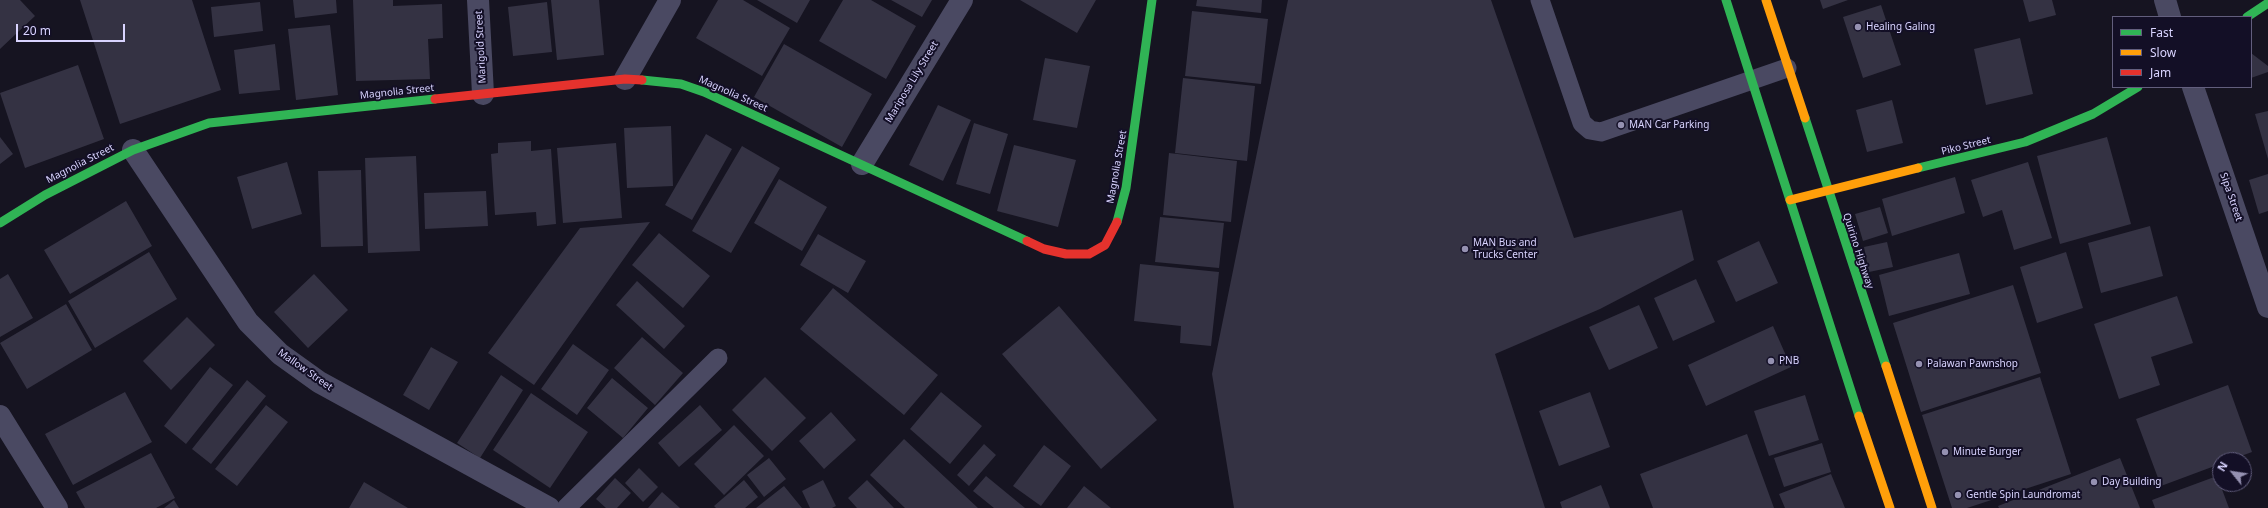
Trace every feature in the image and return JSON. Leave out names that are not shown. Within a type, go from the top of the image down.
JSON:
[{"type":"street","name":"Marigold Street","points":[[478,0],[483,94]]},
{"type":"street","points":[[625,79],[670,0]]},
{"type":"street","name":"Mariposa Lily Street","points":[[862,164],[962,0]]},
{"type":"street","name":"Magnolia Street","points":[[0,223],[44,194],[133,150],[209,122],[625,79],[654,80],[681,84],[704,92],[1044,249],[1066,254],[1089,254],[1105,245],[1117,223],[1126,188],[1152,0]]},
{"type":"street","points":[[1726,0],[1890,508]]},
{"type":"street","name":"Quirino Highway","points":[[1766,0],[1932,508]]},
{"type":"street","points":[[2165,0],[2170,16]]},
{"type":"street","points":[[2248,16],[2268,3]]},
{"type":"street","name":"Piko Street","points":[[1790,200],[1828,192],[2025,142],[2093,114],[2136,88]]},
{"type":"street","name":"Sipa Street","points":[[2193,88],[2268,307]]},
{"type":"street","name":"Mallow Street","points":[[133,150],[248,322],[280,354],[319,382],[549,508]]},
{"type":"street","points":[[0,416],[57,508]]},
{"type":"lane","points":[[1540,0],[1582,122],[1590,130],[1601,132],[1787,68]]},
{"type":"lane","points":[[566,508],[718,358]]},
{"type":"building","points":[[0,0],[20,0],[35,16],[0,49]]},
{"type":"building","points":[[80,0],[192,0],[221,90],[120,124]]},
{"type":"building","points":[[293,0],[336,0],[337,13],[295,18]]},
{"type":"building","points":[[353,0],[393,0],[393,6],[442,4],[443,38],[428,39],[430,79],[356,81]]},
{"type":"building","points":[[551,0],[599,0],[604,55],[557,60]]},
{"type":"building","points":[[718,0],[743,0],[790,28],[762,76],[696,38]]},
{"type":"building","points":[[757,0],[810,0],[797,23]]},
{"type":"building","points":[[843,0],[871,0],[916,26],[886,79],[819,41]]},
{"type":"building","points":[[891,0],[932,0],[922,17]]},
{"type":"building","points":[[1020,0],[1096,0],[1077,33]]},
{"type":"building","points":[[1197,0],[1262,0],[1261,13],[1196,6]]},
{"type":"building","name":"MAN Bus and Trucks Center","points":[[1288,0],[1491,0],[1574,238],[1682,210],[1694,260],[1600,309],[1495,354],[1545,508],[1234,508],[1212,374]]},
{"type":"building","points":[[1820,0],[1848,0],[1823,9]]},
{"type":"building","points":[[2023,0],[2052,0],[2056,15],[2029,22]]},
{"type":"building","points":[[260,2],[263,31],[214,37],[211,7]]},
{"type":"building","points":[[547,2],[552,52],[513,56],[508,7]]},
{"type":"building","points":[[1881,5],[1901,65],[1863,78],[1843,17]]},
{"type":"building","points":[[1192,11],[1268,19],[1261,84],[1185,76]]},
{"type":"building","points":[[330,25],[338,95],[296,100],[288,29]]},
{"type":"building","points":[[2020,38],[2033,94],[1986,105],[1974,49]]},
{"type":"building","points":[[275,44],[280,90],[239,94],[234,50]]},
{"type":"building","points":[[784,44],[872,94],[842,147],[754,97]]},
{"type":"building","points":[[2252,54],[2268,66],[2268,72],[2252,78]]},
{"type":"building","points":[[1045,58],[1090,66],[1077,128],[1033,120]]},
{"type":"building","points":[[78,65],[104,139],[25,168],[0,93]]},
{"type":"building","points":[[1183,78],[1255,86],[1247,161],[1175,153]]},
{"type":"building","points":[[1892,100],[1903,143],[1867,152],[1856,110]]},
{"type":"building","points":[[938,105],[971,120],[943,181],[909,165]]},
{"type":"building","points":[[2268,111],[2268,159],[2255,114]]},
{"type":"building","points":[[974,123],[1008,134],[990,194],[956,184]]},
{"type":"building","points":[[671,126],[673,186],[627,188],[624,128]]},
{"type":"building","points":[[706,134],[732,149],[692,220],[665,205]]},
{"type":"building","points":[[0,137],[13,154],[0,164]]},
{"type":"building","points":[[2107,137],[2131,224],[2060,244],[2037,156]]},
{"type":"building","points":[[531,141],[531,151],[551,149],[556,224],[537,226],[536,212],[495,215],[491,154],[498,153],[498,143]]},
{"type":"building","points":[[616,143],[622,218],[563,223],[557,148]]},
{"type":"building","points":[[1014,145],[1076,160],[1058,227],[997,211]]},
{"type":"building","points":[[742,146],[780,168],[731,253],[692,231]]},
{"type":"building","points":[[1169,153],[1237,161],[1231,222],[1163,215]]},
{"type":"building","points":[[416,156],[420,251],[368,253],[365,158]]},
{"type":"building","points":[[287,162],[302,214],[252,229],[237,177]]},
{"type":"building","points":[[2028,162],[2052,238],[2014,250],[2002,210],[1983,217],[1971,180]]},
{"type":"building","points":[[361,170],[363,246],[321,247],[318,171]]},
{"type":"building","points":[[2268,174],[2268,211],[2259,214],[2249,180]]},
{"type":"building","points":[[1955,177],[1965,213],[1892,236],[1882,199]]},
{"type":"building","points":[[779,179],[827,207],[802,251],[754,223]]},
{"type":"building","points":[[486,191],[488,226],[425,229],[424,193]]},
{"type":"building","points":[[126,201],[152,246],[70,294],[44,250]]},
{"type":"building","points":[[1880,207],[1888,233],[1863,241],[1855,214]]},
{"type":"building","points":[[1160,217],[1224,223],[1219,268],[1155,262]]},
{"type":"building","points":[[650,222],[534,385],[488,353],[580,228]]},
{"type":"building","points":[[2150,226],[2163,276],[2101,293],[2088,243]]},
{"type":"building","points":[[659,233],[710,276],[683,308],[632,265]]},
{"type":"building","points":[[818,234],[866,261],[848,293],[800,265]]},
{"type":"building","points":[[1759,241],[1778,283],[1736,302],[1717,261]]},
{"type":"building","points":[[1887,242],[1893,267],[1869,272],[1864,247]]},
{"type":"building","points":[[149,252],[177,299],[95,348],[68,301]]},
{"type":"building","points":[[2066,252],[2083,308],[2037,323],[2020,267]]},
{"type":"building","points":[[1959,253],[1970,294],[1889,316],[1879,275]]},
{"type":"building","points":[[1140,264],[1219,272],[1211,346],[1180,343],[1181,326],[1134,321]]},
{"type":"building","points":[[8,274],[33,318],[0,337],[0,279]]},
{"type":"building","points":[[314,274],[348,310],[308,348],[274,312]]},
{"type":"building","points":[[1696,279],[1715,322],[1673,341],[1654,298]]},
{"type":"building","points":[[637,281],[685,326],[664,349],[616,305]]},
{"type":"building","points":[[2013,285],[2041,373],[1921,412],[1893,323]]},
{"type":"building","points":[[833,288],[938,375],[904,415],[800,329]]},
{"type":"building","points":[[2177,296],[2193,343],[2151,357],[2160,385],[2119,399],[2094,324]]},
{"type":"building","points":[[66,304],[92,350],[27,389],[0,343]]},
{"type":"building","points":[[1639,305],[1658,348],[1609,370],[1589,327]]},
{"type":"building","points":[[1059,306],[1157,420],[1101,469],[1002,354]]},
{"type":"building","points":[[187,317],[215,345],[171,390],[143,361]]},
{"type":"building","points":[[1773,326],[1791,367],[1706,406],[1688,365]]},
{"type":"building","points":[[642,337],[683,373],[655,405],[614,368]]},
{"type":"building","points":[[573,344],[609,370],[577,415],[541,389]]},
{"type":"building","points":[[431,347],[458,362],[429,410],[403,395]]},
{"type":"building","points":[[210,367],[233,385],[186,444],[164,426]]},
{"type":"building","points":[[501,375],[523,390],[480,458],[457,443]]},
{"type":"building","points":[[765,377],[806,418],[772,451],[732,410]]},
{"type":"building","points":[[2040,377],[2071,474],[1967,508],[1952,508],[1922,415]]},
{"type":"building","points":[[612,378],[648,408],[623,438],[587,408]]},
{"type":"building","points":[[247,380],[266,396],[211,464],[192,449]]},
{"type":"building","points":[[2228,385],[2252,452],[2212,452],[2212,467],[2161,486],[2136,419]]},
{"type":"building","points":[[125,392],[152,442],[73,485],[45,434]]},
{"type":"building","points":[[941,392],[982,426],[950,464],[910,429]]},
{"type":"building","points":[[1590,392],[1610,447],[1559,466],[1539,411]]},
{"type":"building","points":[[531,393],[588,432],[550,488],[493,450]]},
{"type":"building","points":[[1805,395],[1819,440],[1769,456],[1754,411]]},
{"type":"building","points":[[266,405],[288,422],[237,486],[215,469]]},
{"type":"building","points":[[700,405],[722,430],[679,467],[658,443]]},
{"type":"building","points":[[831,412],[856,440],[824,469],[799,441]]},
{"type":"building","points":[[734,425],[764,456],[724,495],[694,464]]},
{"type":"building","points":[[1747,434],[1774,508],[1653,508],[1640,474]]},
{"type":"building","points":[[904,439],[978,508],[905,508],[870,475]]},
{"type":"building","points":[[1822,443],[1831,472],[1784,487],[1774,458]]},
{"type":"building","points":[[984,444],[996,455],[969,486],[957,475]]},
{"type":"building","points":[[1044,445],[1071,466],[1041,506],[1013,486]]},
{"type":"building","points":[[151,453],[175,498],[156,508],[85,508],[76,492]]},
{"type":"building","points":[[769,458],[786,479],[764,497],[747,475]]},
{"type":"building","name":"Day Building","points":[[2120,458],[2140,508],[1999,508],[1998,506]]},
{"type":"building","points":[[639,468],[658,487],[643,502],[625,483]]},
{"type":"building","points":[[1831,474],[1845,508],[1785,508],[1779,494]]},
{"type":"building","points":[[986,476],[1025,508],[994,508],[973,491]]},
{"type":"building","points":[[615,478],[631,493],[617,508],[606,508],[596,499]]},
{"type":"building","points":[[2212,478],[2212,492],[2223,492],[2229,508],[2155,508],[2152,500]]},
{"type":"building","points":[[744,480],[758,497],[745,508],[716,508],[714,506]]},
{"type":"building","points":[[823,480],[836,506],[832,508],[810,508],[802,491]]},
{"type":"building","points":[[867,480],[894,508],[857,508],[848,498]]},
{"type":"building","points":[[364,482],[408,508],[349,508]]},
{"type":"building","points":[[1601,485],[1610,508],[1562,508],[1560,502]]},
{"type":"building","points":[[784,486],[802,508],[756,508]]},
{"type":"building","points":[[1084,486],[1111,508],[1067,508]]},
{"type":"building","points":[[662,492],[680,508],[648,508]]},
{"type":"building","points":[[174,500],[179,508],[164,508]]},
{"type":"traffic: fast","points":[[1117,222],[1126,188],[1152,0]]},
{"type":"traffic: fast","points":[[1726,0],[1859,416]]},
{"type":"traffic: fast","points":[[2248,16],[2268,3]]},
{"type":"traffic: fast","points":[[642,80],[681,84],[704,92],[1027,241]]},
{"type":"traffic: fast","points":[[1918,168],[2025,142],[2093,114],[2136,88]]},
{"type":"traffic: fast","points":[[0,223],[45,195],[133,150],[209,123],[435,99]]},
{"type":"traffic: fast","points":[[1805,118],[1886,366]]},
{"type":"traffic: slow","points":[[1766,0],[1805,118]]},
{"type":"traffic: slow","points":[[1790,200],[1918,168]]},
{"type":"traffic: slow","points":[[1886,366],[1932,508]]},
{"type":"traffic: slow","points":[[1859,416],[1890,508]]},
{"type":"traffic: jam","points":[[435,99],[625,79],[642,80]]},
{"type":"traffic: jam","points":[[1027,241],[1044,249],[1066,254],[1089,254],[1105,245],[1117,222]]},
{"type":"place","name":"Healing Galing","points":[[1858,27]]},
{"type":"place","name":"MAN Car Parking","points":[[1621,125]]},
{"type":"place","name":"MAN Bus and Trucks Center","points":[[1465,249]]},
{"type":"place","name":"PNB","points":[[1771,361]]},
{"type":"place","name":"Palawan Pawnshop","points":[[1919,364]]},
{"type":"place","name":"Minute Burger","points":[[1945,452]]},
{"type":"place","name":"Day Building","points":[[2094,482]]},
{"type":"place","name":"Gentle Spin Laundromat","points":[[1958,495]]}]
